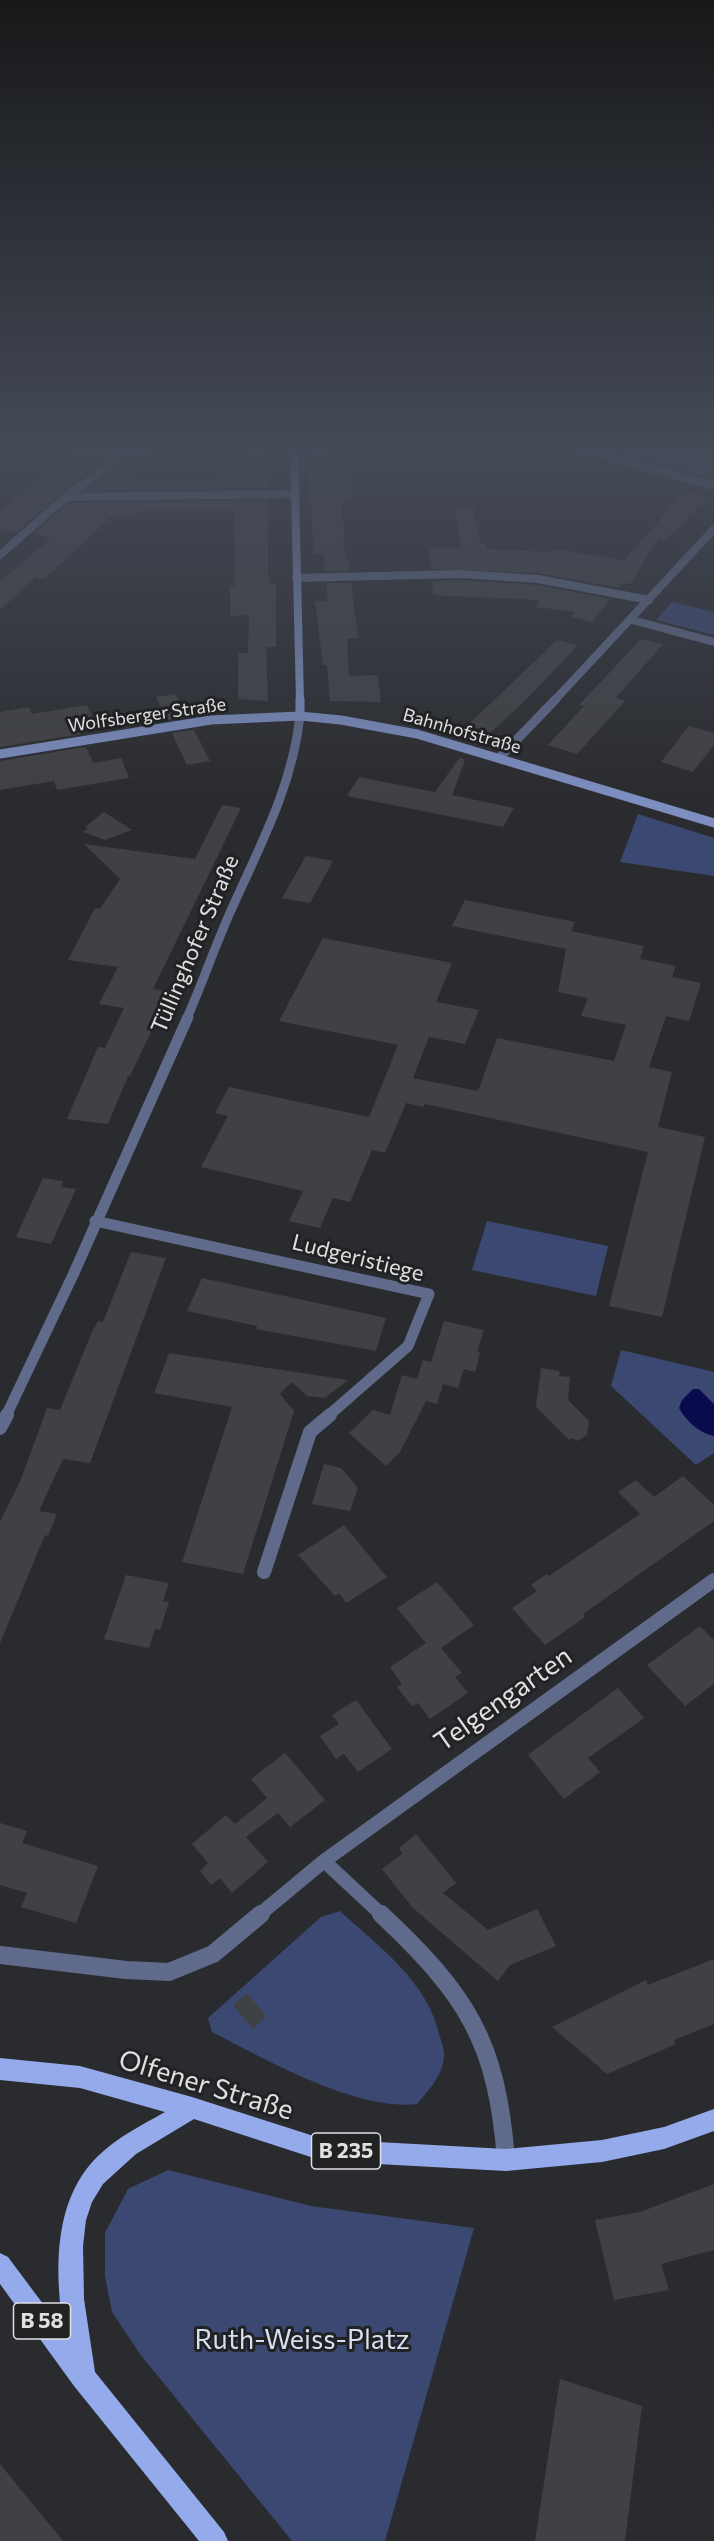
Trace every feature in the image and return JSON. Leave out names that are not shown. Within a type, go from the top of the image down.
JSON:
[{"type":"main road","name":"Tüllinghofer Straße","points":[[296,566],[300,716]]},
{"type":"main road","name":"Wolfsberger Straße","points":[[0,754],[212,720],[300,716]]},
{"type":"main road","name":"Bahnhofstraße","points":[[300,716],[392,728],[714,823]]},
{"type":"main road","name":"Olfener Straße","points":[[0,2069],[80,2077],[192,2108],[323,2150],[506,2160],[602,2151],[664,2138],[714,2120]]},
{"type":"main road","points":[[83,2377],[70,2300],[77,2207],[96,2175],[113,2160],[131,2145],[192,2108]]},
{"type":"main road","name":"B 58","points":[[0,2265],[83,2377],[215,2541]]},
{"type":"street","points":[[499,758],[681,566]]},
{"type":"street","points":[[296,578],[460,574],[538,579],[650,600]]},
{"type":"street","points":[[632,620],[714,642]]},
{"type":"street","name":"Tüllinghofer Straße","points":[[0,1428],[96,1221],[188,1014],[241,886],[285,794],[296,756],[300,716]]},
{"type":"street","name":"Ludgeristiege","points":[[96,1221],[429,1294],[408,1346],[310,1432],[264,1572]]},
{"type":"street","name":"Telgengarten","points":[[0,1955],[126,1970],[169,1972],[213,1954],[324,1861],[714,1580]]},
{"type":"street","points":[[324,1861],[436,1970],[479,2031],[494,2073],[502,2108],[506,2160]]},
{"type":"green space","points":[[672,602],[714,612],[714,635],[656,620]]},
{"type":"green space","points":[[638,814],[714,838],[714,876],[620,862]]},
{"type":"green space","points":[[487,1221],[608,1246],[596,1296],[472,1270]]},
{"type":"green space","points":[[621,1350],[714,1372],[714,1453],[696,1465],[611,1386]]},
{"type":"green space","points":[[340,1911],[400,1966],[424,1997],[433,2015],[443,2046],[443,2064],[438,2077],[417,2104],[393,2104],[367,2100],[340,2092],[285,2069],[212,2032],[208,2018],[321,1917]]},
{"type":"green space","name":"Ruth-Weiss-Platz","points":[[168,2170],[311,2206],[474,2228],[385,2541],[292,2541],[140,2354],[112,2312],[105,2276],[105,2233],[128,2189]]},
{"type":"shaded area","points":[[693,1389],[699,1389],[714,1404],[714,1436],[694,1426],[679,1408],[682,1400]]},
{"type":"building","points":[[19,566],[58,566],[44,579],[36,577],[0,610],[0,582]]},
{"type":"building","points":[[235,566],[268,566],[269,584],[276,584],[276,647],[266,647],[268,701],[238,699],[238,653],[248,653],[249,615],[230,616],[230,586],[235,586]]},
{"type":"building","points":[[324,566],[349,566],[350,571],[325,571]]},
{"type":"building","points":[[431,566],[642,566],[630,584],[623,583],[619,588],[538,573],[431,569]]},
{"type":"building","points":[[460,580],[537,585],[610,599],[592,622],[571,617],[575,612],[536,607],[539,600],[433,595],[432,581]]},
{"type":"building","points":[[326,583],[351,583],[358,638],[347,639],[349,676],[378,675],[381,702],[330,701],[327,665],[323,665],[315,601],[328,601]]},
{"type":"building","points":[[641,639],[663,644],[616,698],[625,701],[577,754],[548,745],[584,706],[579,705]]},
{"type":"building","points":[[557,640],[578,645],[528,698],[491,732],[468,725]]},
{"type":"building","points":[[175,694],[187,717],[167,720],[156,697]]},
{"type":"building","points":[[87,705],[94,723],[78,726],[81,734],[0,747],[0,712],[29,707],[32,714]]},
{"type":"building","points":[[689,726],[714,733],[714,745],[693,772],[661,762]]},
{"type":"building","points":[[194,730],[210,761],[187,765],[172,733]]},
{"type":"building","points":[[86,747],[93,763],[121,758],[129,778],[57,790],[54,781],[0,790],[0,761]]},
{"type":"building","points":[[460,757],[465,760],[452,795],[514,808],[503,827],[347,796],[359,777],[435,792]]},
{"type":"building","points":[[222,805],[241,808],[153,989],[165,991],[146,1030],[152,1030],[128,1076],[108,1124],[67,1119],[98,1047],[105,1048],[124,1008],[99,1004],[118,967],[68,960],[95,908],[100,909],[120,879],[84,844],[195,859]]},
{"type":"building","points":[[104,812],[132,830],[105,840],[83,832],[88,828],[85,827]]},
{"type":"building","points":[[306,856],[333,861],[310,903],[282,898]]},
{"type":"building","points":[[465,900],[575,922],[571,931],[644,946],[640,959],[676,966],[672,977],[701,983],[689,1021],[666,1016],[649,1067],[672,1072],[658,1127],[705,1137],[662,1317],[609,1306],[648,1152],[425,1104],[423,1107],[406,1103],[385,1153],[372,1150],[350,1202],[333,1198],[320,1228],[289,1221],[303,1191],[201,1167],[228,1116],[215,1113],[229,1087],[369,1117],[398,1045],[279,1021],[323,938],[452,963],[436,1002],[479,1010],[465,1044],[429,1037],[413,1078],[478,1091],[497,1038],[614,1061],[626,1025],[581,1016],[588,998],[558,992],[566,949],[452,926]]},
{"type":"building","points":[[43,1178],[63,1181],[61,1187],[76,1189],[51,1244],[16,1237]]},
{"type":"building","points":[[131,1252],[166,1258],[90,1463],[63,1459],[39,1511],[57,1514],[48,1536],[45,1535],[0,1643],[0,1522],[21,1479],[47,1408],[60,1410],[92,1332],[98,1321],[103,1322]]},
{"type":"building","points":[[202,1278],[386,1318],[376,1351],[256,1329],[257,1326],[187,1311]]},
{"type":"building","points":[[444,1321],[484,1330],[477,1352],[480,1353],[475,1372],[464,1369],[458,1388],[443,1384],[437,1404],[426,1401],[400,1452],[386,1466],[349,1433],[373,1410],[390,1415],[402,1375],[417,1379],[423,1360],[431,1362]]},
{"type":"building","points":[[169,1353],[348,1380],[325,1398],[307,1396],[292,1382],[280,1394],[294,1411],[243,1574],[182,1562],[232,1407],[154,1393]]},
{"type":"building","points":[[541,1368],[560,1371],[559,1376],[570,1377],[568,1400],[589,1421],[587,1435],[577,1441],[573,1438],[569,1440],[536,1407]]},
{"type":"building","points":[[324,1464],[341,1468],[358,1488],[350,1511],[312,1504]]},
{"type":"building","points":[[683,1476],[714,1505],[714,1521],[583,1614],[585,1617],[545,1645],[512,1608],[537,1591],[531,1585],[547,1574],[549,1576],[640,1514],[618,1492],[636,1480],[654,1497]]},
{"type":"building","points":[[344,1525],[387,1577],[346,1603],[339,1593],[335,1596],[298,1555]]},
{"type":"building","points":[[126,1575],[169,1583],[163,1601],[169,1602],[160,1630],[155,1629],[149,1648],[104,1639]]},
{"type":"building","points":[[437,1582],[474,1625],[441,1648],[462,1673],[455,1677],[468,1693],[430,1719],[418,1703],[412,1706],[397,1687],[402,1684],[390,1667],[426,1643],[397,1608]]},
{"type":"building","points":[[700,1626],[714,1640],[714,1684],[685,1706],[647,1665]]},
{"type":"building","points":[[618,1688],[644,1718],[588,1758],[600,1772],[564,1799],[528,1755]]},
{"type":"building","points":[[356,1700],[392,1749],[358,1772],[344,1754],[336,1759],[320,1736],[339,1724],[332,1715]]},
{"type":"building","points":[[285,1753],[325,1800],[290,1827],[278,1813],[246,1837],[268,1862],[232,1893],[220,1878],[211,1885],[200,1871],[208,1863],[192,1844],[226,1815],[235,1824],[267,1798],[251,1779]]},
{"type":"building","points":[[0,1823],[27,1831],[22,1843],[98,1866],[76,1923],[21,1907],[27,1893],[0,1885]]},
{"type":"building","points":[[416,1834],[456,1883],[443,1893],[488,1930],[537,1909],[556,1946],[510,1965],[498,1981],[413,1908],[382,1869],[402,1854],[399,1848]]},
{"type":"building","points":[[714,1959],[714,2024],[674,2040],[676,2044],[607,2074],[552,2027],[646,1980],[648,1985]]},
{"type":"building","points":[[247,1993],[266,2016],[253,2029],[233,2005]]},
{"type":"building","points":[[714,2184],[714,2250],[661,2264],[669,2290],[614,2300],[595,2220],[640,2212]]},
{"type":"building","points":[[560,2379],[642,2406],[625,2541],[535,2541]]},
{"type":"building","points":[[0,2464],[63,2541],[0,2541]]}]
